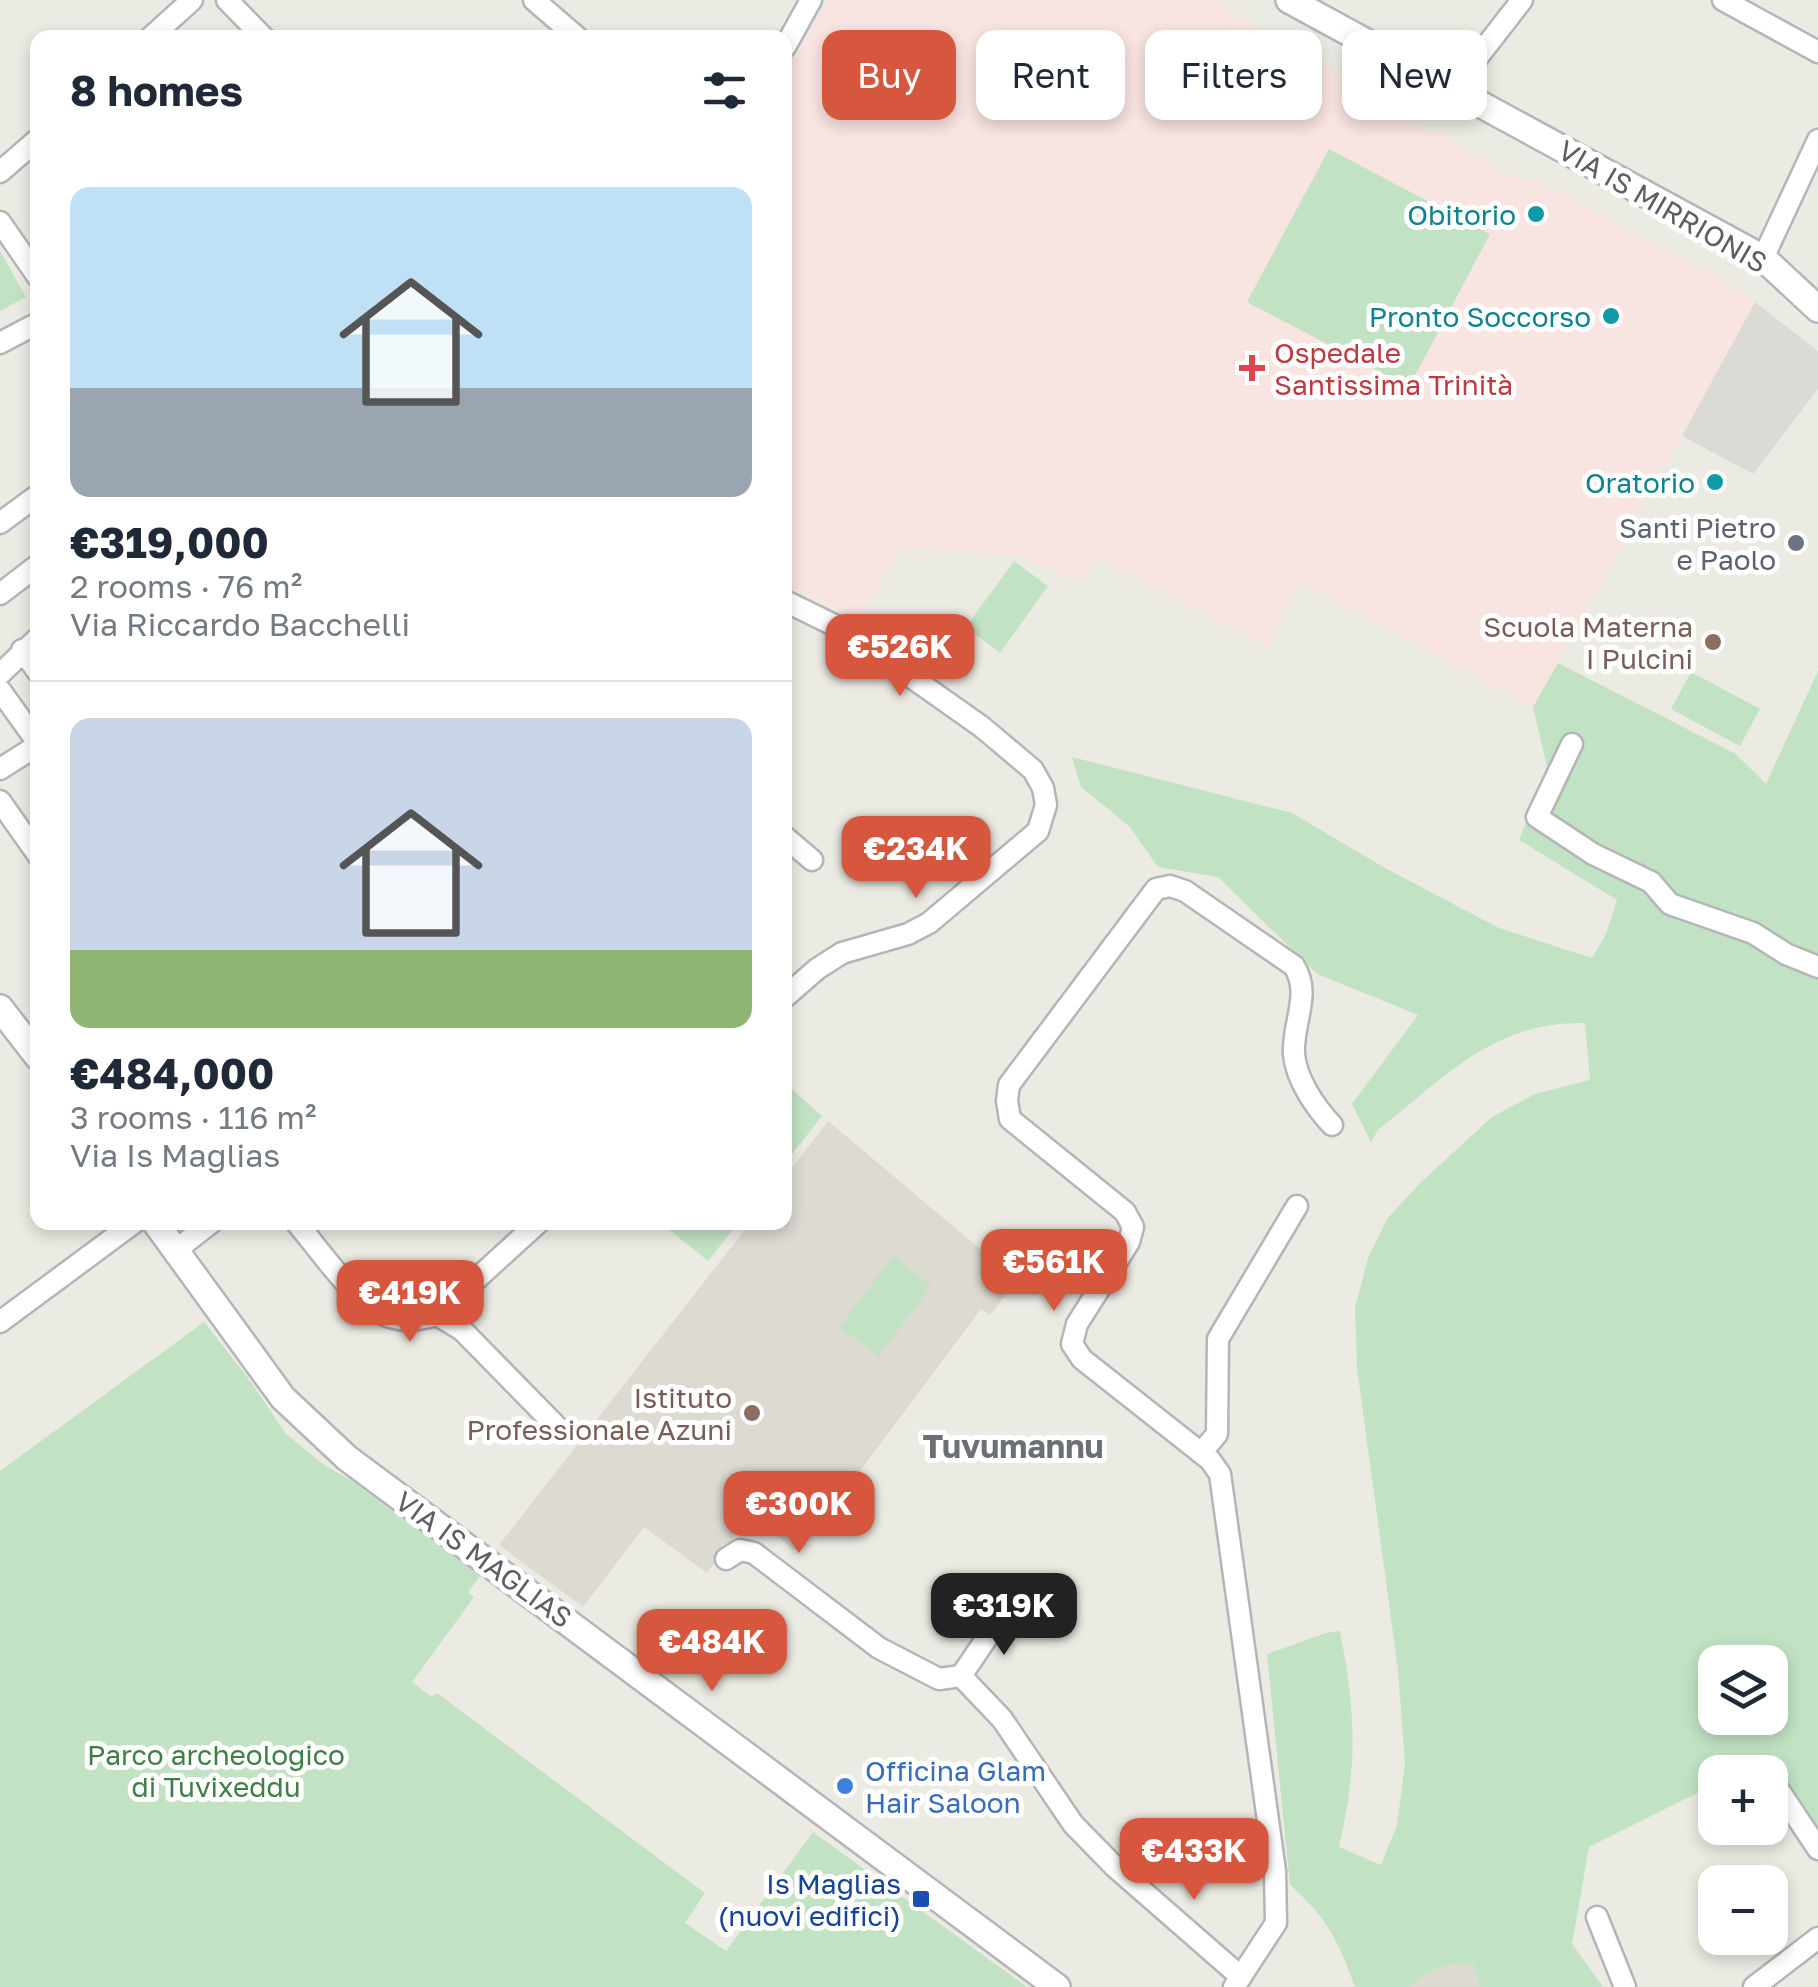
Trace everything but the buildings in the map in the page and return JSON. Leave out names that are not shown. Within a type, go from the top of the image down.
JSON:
[{"type":"street","points":[[159,30],[192,0]]},
{"type":"street","points":[[227,0],[256,30]]},
{"type":"street","points":[[534,0],[554,30]]},
{"type":"street","points":[[792,34],[811,0]]},
{"type":"street","name":"VIA IS MIRRIONIS","points":[[1289,0],[1344,30]]},
{"type":"street","points":[[1487,44],[1522,0]]},
{"type":"street","points":[[1724,0],[1818,52]]},
{"type":"street","name":"VIA IS MIRRIONIS","points":[[1487,107],[1763,258],[1818,309]]},
{"type":"street","points":[[1763,258],[1818,140]]},
{"type":"street","points":[[0,172],[30,145]]},
{"type":"street","points":[[0,222],[30,265]]},
{"type":"street","points":[[0,343],[30,327]]},
{"type":"street","points":[[0,523],[30,502]]},
{"type":"street","points":[[0,594],[30,570]]},
{"type":"street","points":[[792,604],[846,630],[982,727],[1033,770],[1043,788],[1046,806],[1038,831],[930,922],[908,934],[842,953],[792,990]]},
{"type":"street","points":[[0,674],[30,644]]},
{"type":"street","points":[[0,690],[30,733]]},
{"type":"street","points":[[1572,744],[1537,817],[1593,854],[1652,882],[1670,904],[1753,933],[1786,954],[1818,967]]},
{"type":"street","points":[[0,769],[30,749]]},
{"type":"street","points":[[0,801],[30,844]]},
{"type":"street","points":[[792,842],[812,860]]},
{"type":"street","points":[[961,1676],[1002,1719],[1073,1824],[1238,1982],[1276,1923],[1275,1871],[1220,1474],[1201,1453],[1082,1359],[1072,1344],[1077,1324],[1130,1242],[1133,1227],[1125,1212],[1010,1118],[1007,1101],[1009,1085],[1156,889],[1170,886],[1186,891],[1294,966],[1303,980],[1294,1054],[1298,1072],[1319,1112],[1332,1124]]},
{"type":"street","points":[[0,1008],[30,1047]]},
{"type":"street","points":[[1201,1453],[1217,1434],[1218,1338],[1297,1206]]},
{"type":"street","points":[[0,1322],[124,1230]]},
{"type":"street","name":"VIA IS MAGLIAS","points":[[161,1230],[284,1398],[346,1458],[1057,1987]]},
{"type":"street","points":[[176,1250],[202,1230]]},
{"type":"street","points":[[303,1230],[369,1306],[392,1318],[416,1320],[437,1315],[530,1230]]},
{"type":"street","points":[[437,1315],[462,1330],[560,1430]]},
{"type":"street","points":[[726,1558],[740,1550],[754,1553],[878,1648],[939,1680],[961,1676],[1005,1611]]},
{"type":"street","points":[[1788,1804],[1818,1849]]},
{"type":"street","points":[[1598,1917],[1625,1987]]},
{"type":"street","points":[[1754,1987],[1818,1938]]},
{"type":"shaded area","name":"Ospedale Santissima Trinità","points":[[827,0],[1211,0],[1265,30],[1145,30],[1145,120],[1322,120],[1322,62],[1338,71],[1334,79],[1342,84],[1342,120],[1408,120],[1434,134],[1437,131],[1521,181],[1532,179],[1570,198],[1721,279],[1755,302],[1533,707],[1300,582],[1268,646],[1095,557],[1082,583],[1023,557],[900,547],[860,620],[792,586],[792,63]]},
{"type":"shaded area","points":[[1755,302],[1818,351],[1818,389],[1753,474],[1682,436]]},
{"type":"shaded area","name":"Istituto Professionale Azuni","points":[[828,1121],[1017,1280],[990,1315],[981,1309],[799,1553],[744,1512],[731,1530],[736,1534],[707,1573],[644,1527],[583,1607],[499,1545],[745,1230],[792,1230],[792,1168]]},
{"type":"shaded area","points":[[1449,1964],[1474,1965],[1480,1987],[1408,1987]]},
{"type":"green space","points":[[1329,149],[1490,234],[1409,387],[1247,302]]},
{"type":"green space","points":[[0,251],[26,297],[0,311]]},
{"type":"green space","points":[[1014,561],[1048,586],[1000,653],[966,627]]},
{"type":"green space","points":[[1558,663],[1736,754],[1766,784],[1818,671],[1818,1829],[1788,1788],[1788,1755],[1698,1755],[1698,1792],[1589,1847],[1572,1944],[1603,1987],[1480,1987],[1474,1965],[1449,1964],[1408,1987],[1355,1987],[1330,1931],[1314,1908],[1290,1885],[1267,1654],[1340,1631],[1353,1739],[1339,1847],[1381,1865],[1397,1825],[1405,1764],[1398,1670],[1357,1368],[1355,1308],[1368,1258],[1387,1219],[1419,1184],[1492,1117],[1535,1094],[1590,1080],[1585,1023],[1552,1025],[1496,1042],[1448,1073],[1378,1130],[1371,1142],[1352,1104],[1418,1015],[1317,974],[1218,877],[1158,867],[1129,826],[1081,787],[1072,757],[1292,813],[1499,928],[1592,958],[1606,934],[1617,900],[1519,840],[1547,766],[1533,707]]},
{"type":"green space","points":[[1691,672],[1760,709],[1740,746],[1671,709]]},
{"type":"green space","points":[[792,1089],[822,1116],[792,1154]]},
{"type":"green space","points":[[670,1230],[732,1230],[708,1261]]},
{"type":"green space","points":[[894,1255],[931,1286],[879,1356],[840,1327]]},
{"type":"green space","name":"Parco archeologico di Tuvixeddu","points":[[204,1322],[286,1434],[480,1576],[468,1592],[474,1597],[412,1682],[432,1697],[437,1693],[705,1893],[685,1923],[726,1951],[813,1832],[1027,1987],[0,1987],[0,1471]]},
{"type":"place","name":"Obitorio","points":[[1536,214]]},
{"type":"place","name":"Pronto Soccorso","points":[[1611,316]]},
{"type":"place","name":"Ospedale Santissima Trinità","points":[[1252,368]]},
{"type":"place","name":"Oratorio","points":[[1715,482]]},
{"type":"place","name":"Santi Pietro e Paolo","points":[[1796,543]]},
{"type":"place","name":"Scuola Materna I Pulcini","points":[[1713,642]]},
{"type":"place","name":"Istituto Professionale Azuni","points":[[752,1413]]},
{"type":"place","name":"Officina Glam Hair Saloon","points":[[845,1786]]},
{"type":"place","name":"Is Maglias (nuovi edifici)","points":[[921,1899]]},
{"type":"district","name":"Tuvumannu","points":[[1013,1446]]}]
